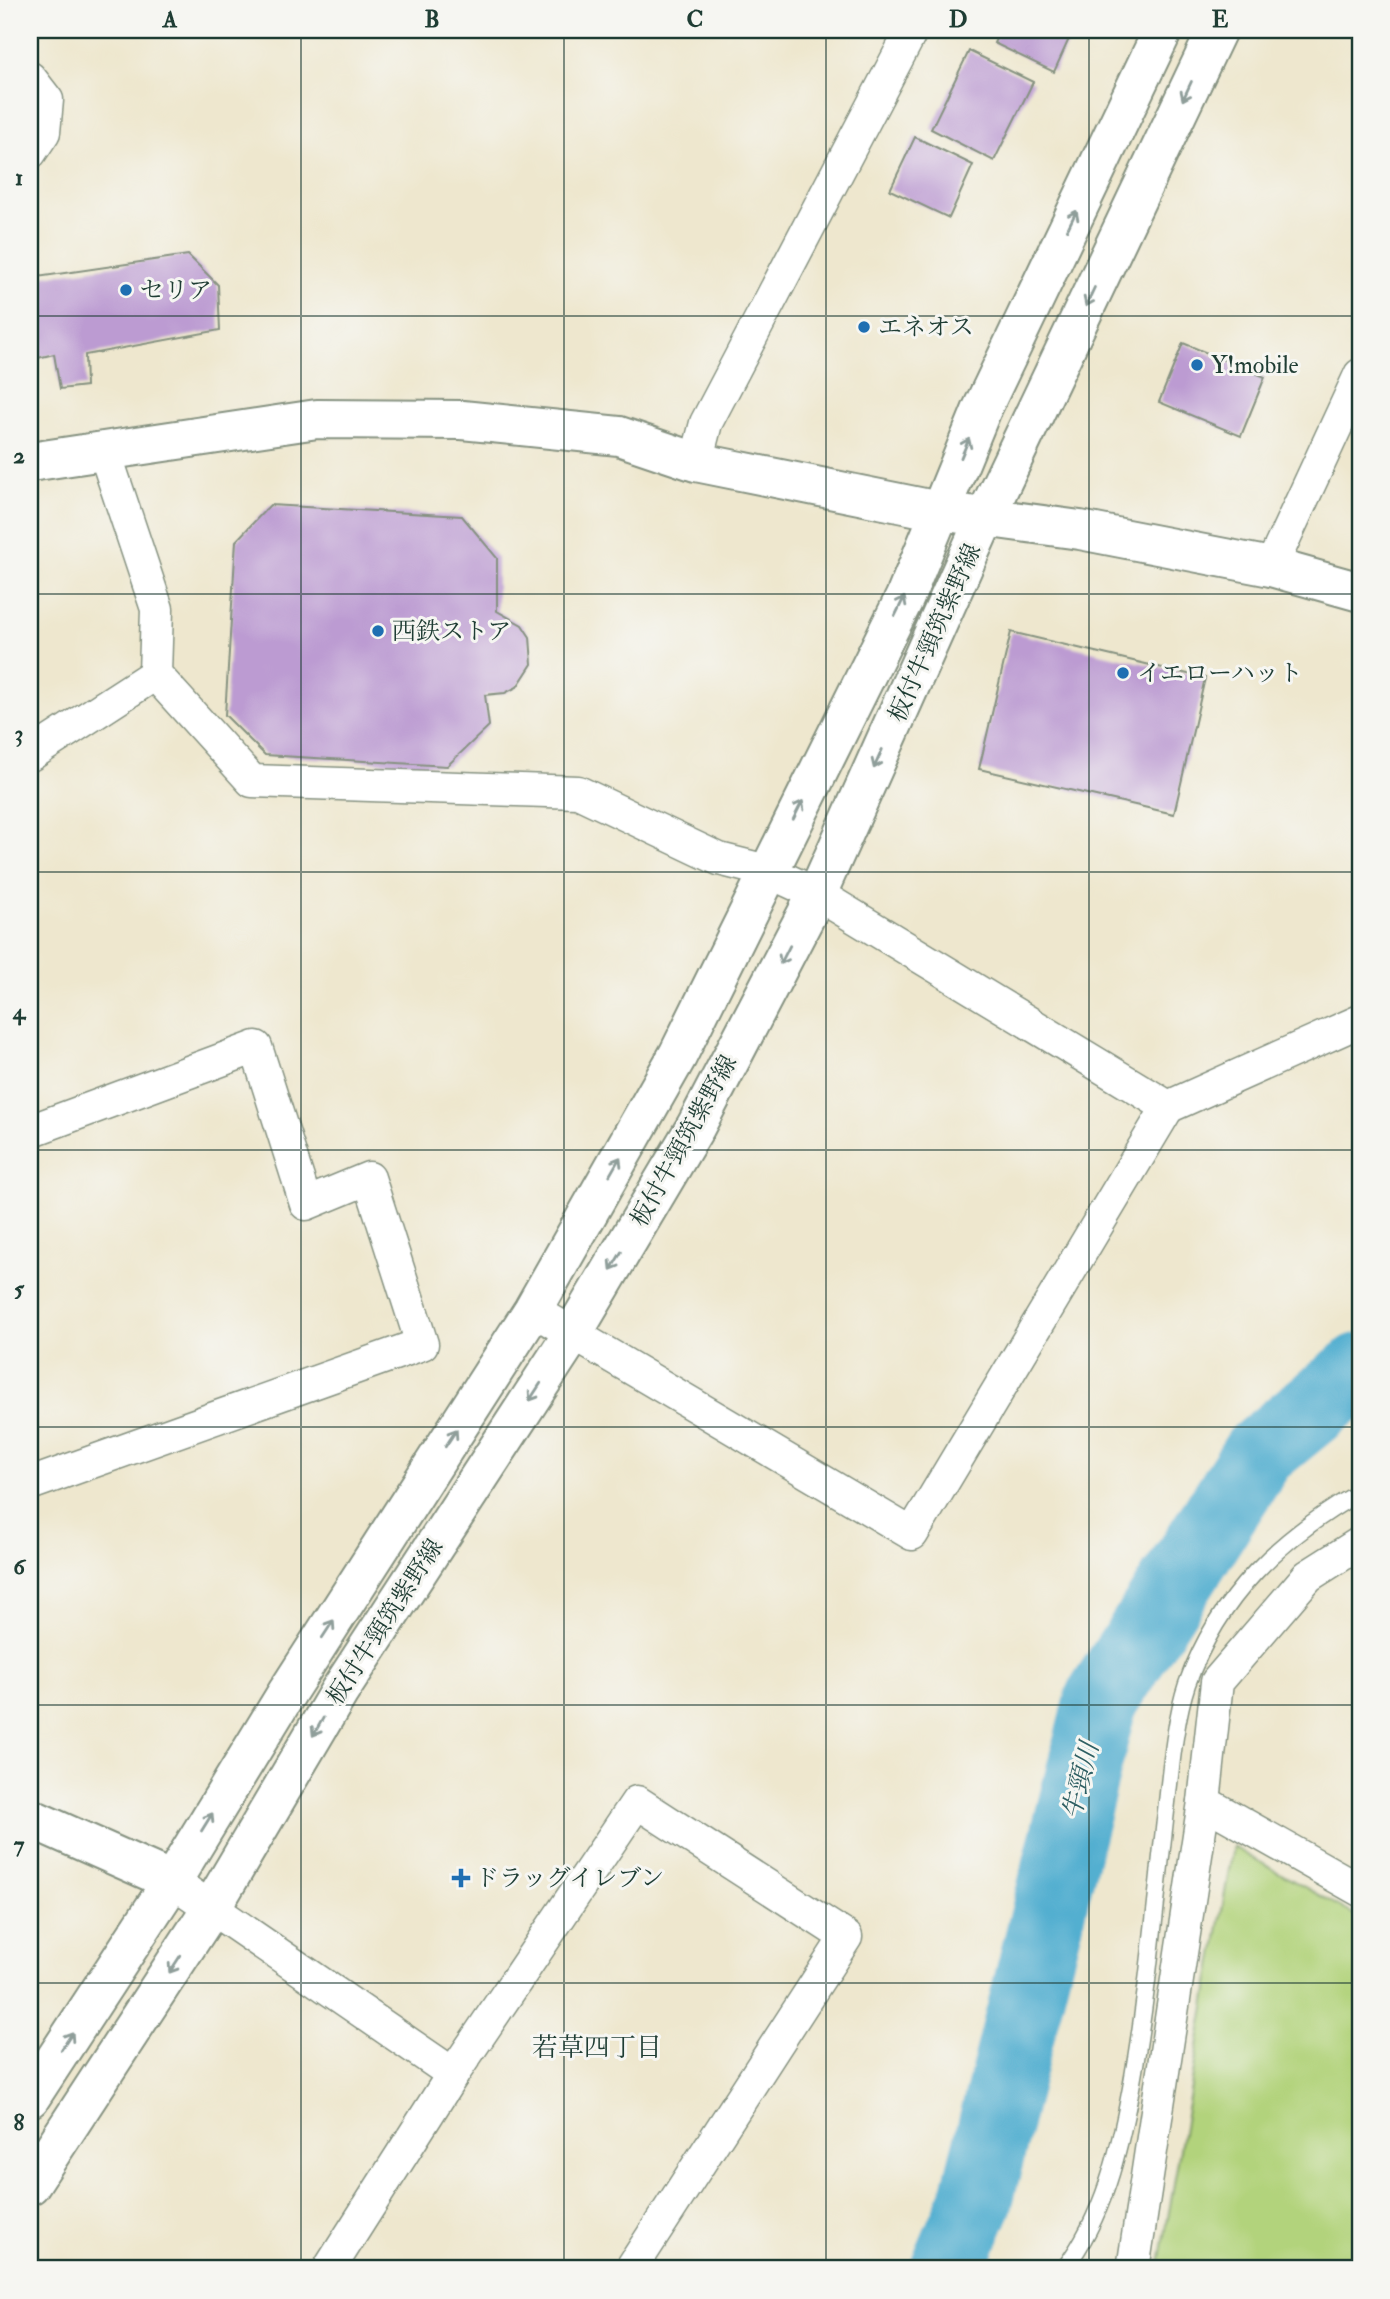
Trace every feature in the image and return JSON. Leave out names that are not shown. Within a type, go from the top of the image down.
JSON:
[{"type":"main road","name":"板付牛頸筑紫野線","points":[[30,2098],[172,1881],[288,1691],[533,1310],[678,1055],[905,597],[982,409],[1163,30]]},
{"type":"main road","name":"板付牛頸筑紫野線","points":[[30,2185],[212,1907],[339,1692],[572,1335],[696,1126],[817,894],[985,518],[1217,30]]},
{"type":"main road","points":[[30,462],[317,419],[462,420],[619,436],[696,462],[939,511],[1080,530],[1271,567],[1360,593]]},
{"type":"main road","points":[[30,1818],[172,1881]]},
{"type":"street","points":[[696,462],[706,423],[912,30]]},
{"type":"street","points":[[30,78],[47,100],[44,132],[30,153]]},
{"type":"street","points":[[1271,567],[1360,375]]},
{"type":"street","points":[[104,450],[157,609],[155,674],[252,782],[578,792],[719,859],[767,871],[817,894],[1168,1107]]},
{"type":"street","points":[[30,755],[155,674]]},
{"type":"street","points":[[533,1310],[912,1534],[1168,1107],[1357,1030]]},
{"type":"street","points":[[30,1131],[256,1047],[306,1203],[369,1178],[422,1344],[30,1484]]},
{"type":"street","points":[[1133,2269],[1204,1802],[1217,1682],[1308,1576],[1360,1544]]},
{"type":"street","points":[[329,2269],[453,2074],[637,1802],[845,1937],[631,2269]]},
{"type":"street","points":[[1204,1802],[1360,1890]]},
{"type":"street","points":[[172,1881],[453,2074]]},
{"type":"lane","points":[[1064,2269],[1107,2192],[1126,2114],[1143,2018],[1172,1767],[1186,1686],[1207,1640],[1233,1597],[1275,1549],[1360,1492]]},
{"type":"green space","points":[[1233,1847],[1360,1918],[1360,2269],[1159,2269]]},
{"type":"building","points":[[1000,30],[1073,30],[1054,72],[994,43]]},
{"type":"building","points":[[969,51],[1033,82],[994,161],[931,129]]},
{"type":"building","points":[[915,137],[973,165],[949,218],[890,190]]},
{"type":"building","points":[[188,255],[218,285],[220,330],[85,355],[86,386],[60,389],[54,354],[38,358],[30,278]]},
{"type":"building","points":[[1183,343],[1265,377],[1241,436],[1159,402]]},
{"type":"building","name":"西鉄ストア","points":[[270,505],[462,516],[497,558],[497,611],[522,625],[530,637],[532,664],[517,687],[505,693],[485,695],[489,726],[447,766],[265,755],[225,715],[236,541]]},
{"type":"building","points":[[1011,632],[1205,678],[1174,814],[979,769]]},
{"type":"waterway","name":"牛頸川","points":[[947,2269],[976,2201],[1101,1700],[1259,1453],[1360,1370]]},
{"type":"place","name":"セリア","points":[[126,290]]},
{"type":"place","name":"エネオス","points":[[864,327]]},
{"type":"place","name":"Y!mobile","points":[[1197,365]]},
{"type":"place","name":"西鉄ストア","points":[[378,631]]},
{"type":"place","name":"イエローハット","points":[[1123,673]]},
{"type":"place","name":"ドラッグイレブン","points":[[461,1878]]},
{"type":"district","name":"若草四丁目","points":[[597,2048]]}]
